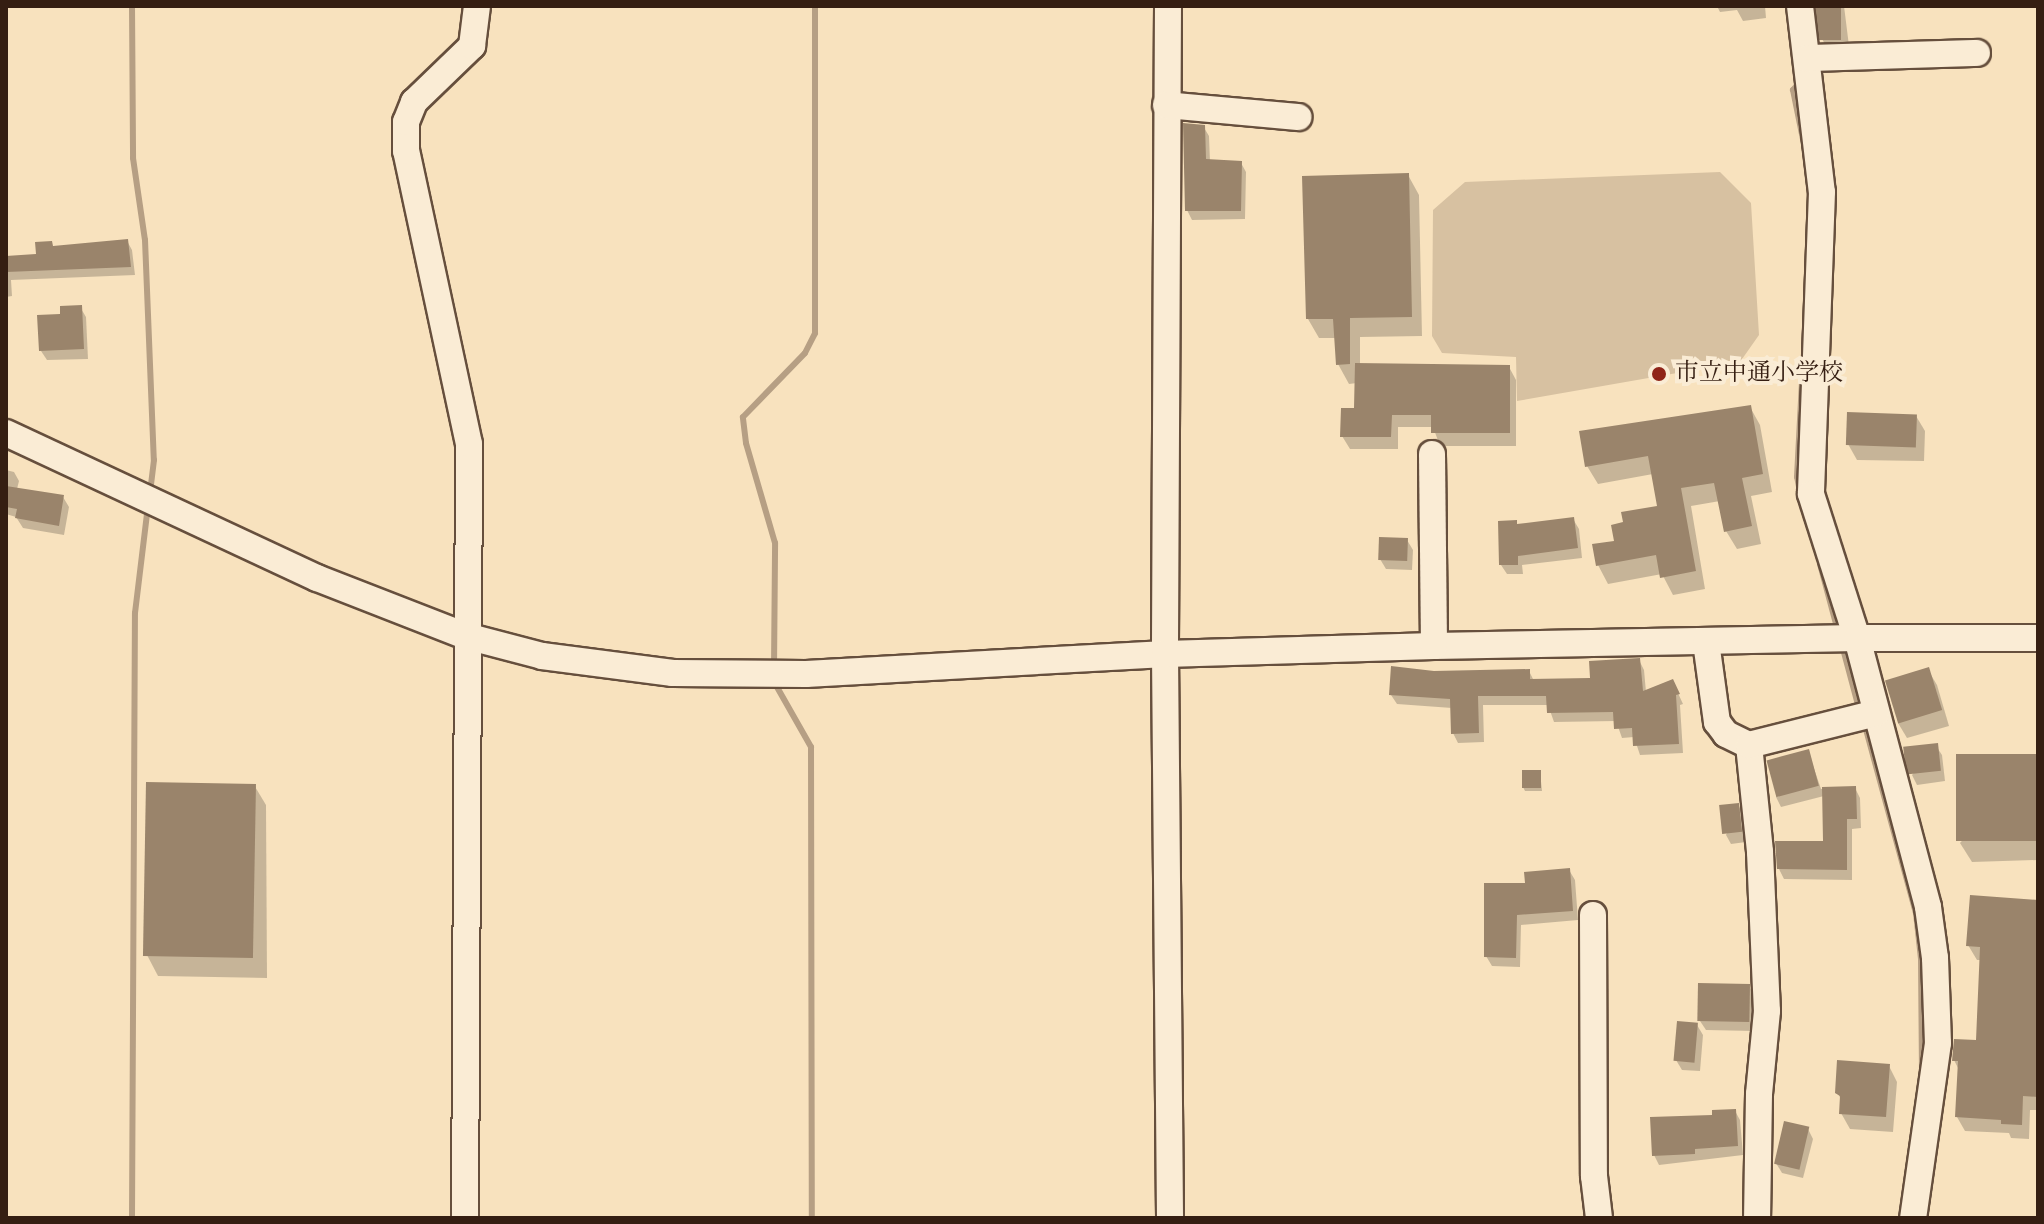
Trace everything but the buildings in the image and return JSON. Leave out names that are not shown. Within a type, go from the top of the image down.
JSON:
[{"type":"street","points":[[465,1218],[469,444],[406,151],[406,122],[414,102],[472,46],[477,6]]},
{"type":"street","points":[[1168,6],[1165,654],[1170,1218]]},
{"type":"street","points":[[1800,6],[1822,192],[1810,485],[1857,638],[1928,907],[1939,1020],[1913,1218]]},
{"type":"street","points":[[1807,58],[1977,53]]},
{"type":"street","points":[[1166,105],[1298,117]]},
{"type":"street","points":[[6,433],[317,578],[466,636],[542,656],[673,673],[806,674],[1165,654],[1434,646],[1827,638],[2038,638]]},
{"type":"street","points":[[1432,454],[1434,646]]},
{"type":"street","points":[[1706,642],[1717,722],[1726,734],[1749,745],[1876,713]]},
{"type":"street","points":[[1749,745],[1760,852],[1767,1011],[1759,1094],[1757,1218]]},
{"type":"street","points":[[1593,915],[1594,1176],[1599,1218]]},
{"type":"shaded area","points":[[1720,172],[1751,203],[1759,335],[1740,362],[1517,401],[1516,357],[1442,353],[1432,336],[1433,210],[1465,182]]},
{"type":"waterway","points":[[132,6],[133,158],[145,240],[154,460],[150,491]]},
{"type":"waterway","points":[[774,668],[775,543],[746,443],[743,417],[805,353],[815,333],[815,6]]},
{"type":"waterway","points":[[1801,81],[1793,90],[1805,149]]},
{"type":"waterway","points":[[1800,492],[1797,477],[1803,364]]},
{"type":"waterway","points":[[132,1218],[135,613],[148,506]]},
{"type":"waterway","points":[[1820,564],[1838,631]]},
{"type":"waterway","points":[[1842,645],[1860,712]]},
{"type":"waterway","points":[[773,680],[811,747],[812,1218]]},
{"type":"waterway","points":[[1864,722],[1916,913],[1921,959],[1922,1068]]},
{"type":"place","name":"市立中通小学校","points":[[1659,374]]}]
